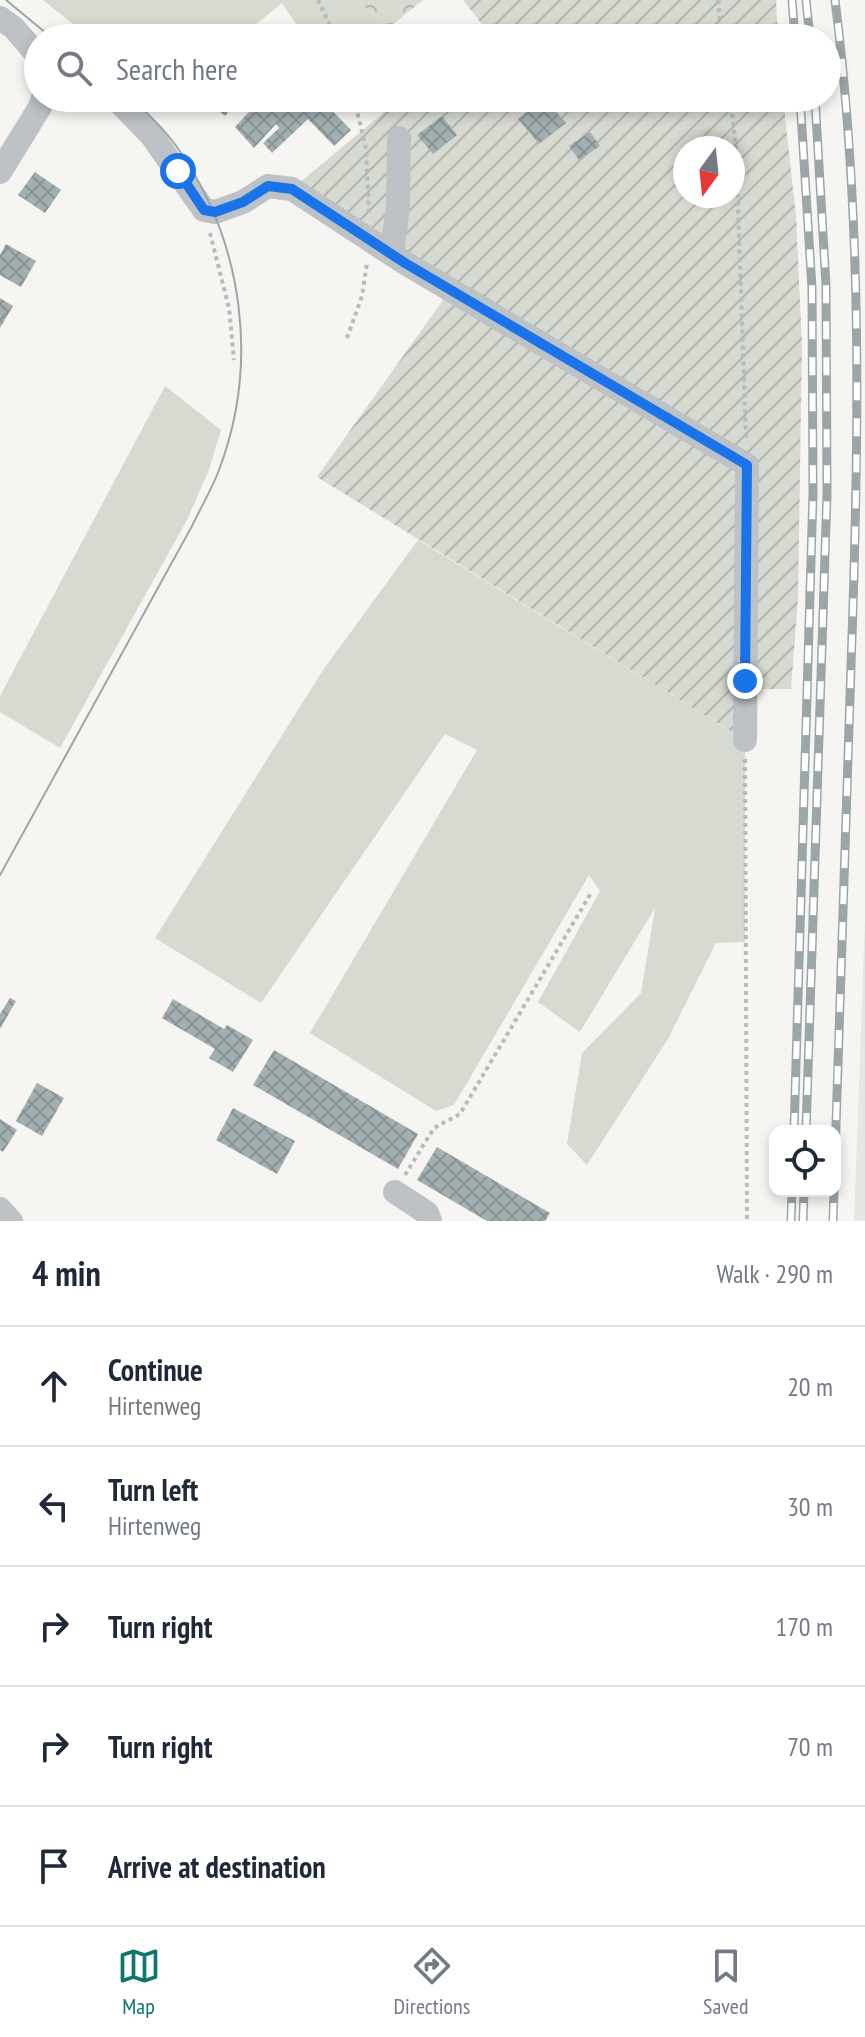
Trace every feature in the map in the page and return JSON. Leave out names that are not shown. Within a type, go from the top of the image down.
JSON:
[{"type":"street","points":[[0,18],[24,40]]},
{"type":"street","points":[[0,172],[37,112]]},
{"type":"street","points":[[129,112],[152,136],[204,210],[215,212],[243,202],[268,186],[292,189],[370,241],[747,465],[745,740]]},
{"type":"street","points":[[392,254],[398,206],[399,138]]},
{"type":"street","points":[[395,1192],[427,1213],[430,1221]]},
{"type":"path","points":[[318,0],[329,24]]},
{"type":"path","points":[[718,0],[721,24]]},
{"type":"path","points":[[347,338],[362,296],[370,241],[367,156],[357,112]]},
{"type":"path","points":[[732,112],[736,147],[747,465]]},
{"type":"path","points":[[204,210],[229,308],[234,360]]},
{"type":"path","points":[[745,740],[747,1221]]},
{"type":"path","points":[[395,1192],[434,1128],[460,1114],[591,893]]},
{"type":"shaded area","points":[[865,920],[865,1221],[854,1221]]},
{"type":"green space","points":[[43,0],[358,0],[380,24],[296,24],[282,3],[256,24],[73,24]]},
{"type":"green space","points":[[358,0],[423,0],[393,24],[380,24]]},
{"type":"green space","points":[[463,0],[776,0],[777,24],[482,24]]},
{"type":"green space","points":[[384,112],[785,112],[796,216],[802,345],[798,598],[791,689],[745,689],[745,740],[317,477],[450,290],[292,189]]},
{"type":"green space","points":[[165,386],[221,430],[209,470],[187,520],[60,748],[0,712],[0,696]]},
{"type":"green space","points":[[418,540],[745,740],[745,942],[716,943],[668,1039],[587,1165],[567,1144],[582,1053],[641,993],[655,908],[580,1032],[538,1002],[600,891],[589,875],[454,1105],[436,1111],[310,1033],[477,750],[445,734],[261,1003],[155,938],[323,670]]},
{"type":"building","points":[[249,112],[334,112],[351,130],[334,146],[308,119],[272,153],[263,143],[279,128],[276,124],[254,148],[235,127]]},
{"type":"building","points":[[527,112],[556,112],[566,123],[539,144],[518,119]]},
{"type":"building","points":[[442,116],[457,135],[433,154],[417,135]]},
{"type":"building","points":[[590,132],[600,146],[579,160],[569,146]]},
{"type":"building","points":[[35,172],[61,190],[45,213],[18,195]]},
{"type":"building","points":[[6,244],[36,261],[21,287],[0,275],[0,255]]},
{"type":"building","points":[[0,298],[13,306],[0,328]]},
{"type":"building","points":[[10,998],[16,1001],[0,1029],[0,1014]]},
{"type":"building","points":[[173,999],[224,1029],[227,1025],[253,1040],[233,1072],[209,1058],[215,1049],[162,1018]]},
{"type":"building","points":[[274,1050],[418,1134],[398,1169],[253,1085]]},
{"type":"building","points":[[37,1083],[64,1098],[42,1136],[16,1121]]},
{"type":"building","points":[[233,1108],[295,1141],[277,1174],[216,1140]]},
{"type":"building","points":[[0,1119],[17,1130],[3,1152],[0,1150]]},
{"type":"building","points":[[437,1147],[550,1213],[545,1221],[487,1221],[417,1180]]},
{"type":"tram line","points":[[6,0],[35,24]]},
{"type":"tram line","points":[[0,875],[210,491],[231,430],[239,389],[239,307],[219,227],[181,153],[146,112]]},
{"type":"railway","points":[[792,0],[794,24]]},
{"type":"railway","points":[[806,0],[809,24]]},
{"type":"railway","points":[[835,0],[838,24]]},
{"type":"railway","points":[[836,1125],[857,416],[854,249],[841,55]]},
{"type":"railway","points":[[794,1125],[813,493],[812,288],[801,112]]},
{"type":"railway","points":[[806,1125],[827,494],[826,285],[816,112]]},
{"type":"railway","points":[[791,1221],[792,1197]]},
{"type":"railway","points":[[803,1221],[804,1197]]},
{"type":"railway","points":[[833,1221],[834,1197]]},
{"type":"route","points":[[178,171],[204,210],[215,212],[243,202],[268,186],[292,189],[405,263],[747,465],[745,681]]}]
